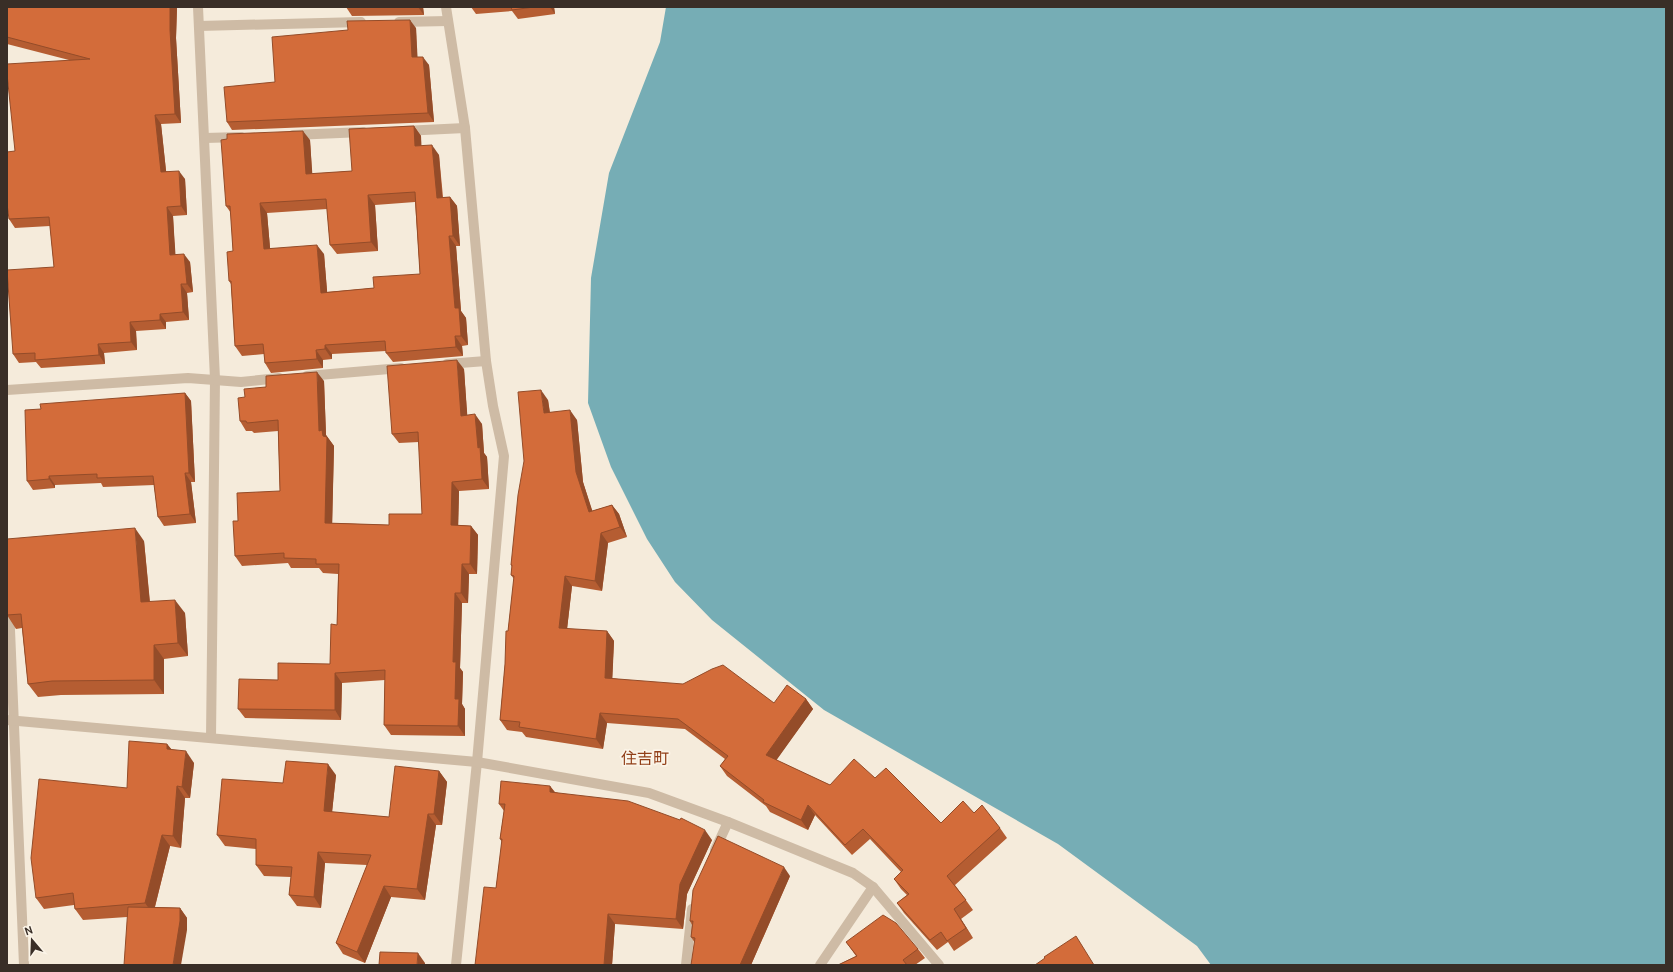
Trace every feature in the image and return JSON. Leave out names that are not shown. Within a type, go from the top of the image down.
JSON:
[{"type":"street","points":[[198,7],[215,379],[211,738]]},
{"type":"street","points":[[446,7],[465,128],[486,361],[493,406],[504,456],[477,762],[456,965]]},
{"type":"street","points":[[386,22],[448,21]]},
{"type":"street","points":[[199,26],[370,22]]},
{"type":"street","points":[[394,131],[465,128]]},
{"type":"street","points":[[284,135],[370,132]]},
{"type":"street","points":[[205,138],[252,137]]},
{"type":"street","points":[[439,365],[486,361]]},
{"type":"street","points":[[7,390],[188,378],[240,382],[415,367]]},
{"type":"street","points":[[9,597],[10,720],[24,965]]},
{"type":"street","points":[[10,720],[477,762],[649,793],[728,822],[853,872],[873,887],[939,965]]},
{"type":"street","points":[[712,856],[728,822]]},
{"type":"street","points":[[820,965],[873,887]]},
{"type":"street","points":[[686,965],[693,897]]},
{"type":"water","points":[[666,7],[1666,7],[1666,965],[1211,965],[1197,946],[1058,844],[824,710],[712,620],[675,582],[647,539],[611,467],[588,403],[591,278],[609,173],[660,42]]},
{"type":"building","points":[[7,7],[170,7],[175,114],[155,115],[161,172],[179,171],[181,206],[167,207],[170,255],[184,254],[187,284],[181,284],[183,312],[160,314],[160,320],[130,322],[131,342],[98,344],[99,355],[35,360],[35,353],[13,354],[7,270],[54,267],[49,217],[9,219],[7,204],[7,152],[15,151],[7,64],[90,59],[7,37]]},
{"type":"building","points":[[511,7],[534,7],[512,10]]},
{"type":"building","points":[[410,20],[412,57],[423,57],[428,113],[227,122],[224,87],[275,82],[272,37],[348,30],[347,21]]},
{"type":"building","points":[[414,126],[415,146],[432,145],[437,198],[450,197],[453,236],[449,236],[455,308],[459,308],[461,336],[455,336],[456,347],[386,353],[385,341],[325,345],[325,349],[316,350],[317,359],[265,363],[263,344],[235,346],[231,281],[229,281],[227,252],[233,251],[230,206],[226,206],[221,140],[227,139],[227,134],[303,131],[306,174],[352,171],[349,129]],"holes":[[[415,192],[420,274],[373,277],[374,288],[321,293],[317,245],[264,249],[260,203],[326,199],[330,245],[371,242],[368,195]]]},
{"type":"building","points":[[457,360],[461,416],[475,414],[478,448],[480,447],[482,479],[452,482],[451,525],[471,526],[470,564],[462,564],[461,593],[455,593],[453,662],[456,662],[455,699],[459,699],[458,726],[384,725],[385,670],[335,673],[335,710],[238,709],[239,679],[278,680],[278,663],[330,664],[331,624],[337,625],[339,564],[316,564],[316,559],[284,558],[284,553],[235,556],[233,521],[238,521],[237,493],[280,491],[278,420],[247,423],[246,421],[240,421],[238,398],[245,397],[244,389],[266,387],[266,376],[317,372],[319,431],[322,430],[323,436],[327,437],[325,523],[389,525],[389,514],[422,514],[418,432],[392,434],[387,366]]},
{"type":"building","points":[[541,390],[544,413],[570,410],[576,472],[589,512],[612,505],[620,527],[601,533],[595,581],[565,576],[559,628],[607,631],[605,678],[683,684],[723,665],[774,703],[787,685],[806,699],[766,755],[830,785],[854,759],[875,778],[886,768],[941,823],[963,801],[974,813],[982,805],[1000,828],[947,876],[966,900],[954,909],[966,928],[947,941],[941,932],[930,940],[897,903],[909,894],[894,879],[903,870],[863,829],[845,845],[808,805],[801,820],[763,802],[764,800],[720,766],[728,756],[678,719],[600,713],[596,739],[519,727],[520,722],[500,720],[505,664],[506,631],[508,631],[514,576],[511,575],[511,565],[518,495],[524,461],[518,392]]},
{"type":"building","points":[[185,393],[189,473],[185,473],[190,514],[158,517],[153,476],[97,478],[97,474],[49,476],[49,479],[27,481],[25,410],[41,409],[40,404]]},
{"type":"building","points":[[135,528],[141,602],[175,600],[178,643],[154,645],[154,680],[52,681],[28,684],[21,614],[7,615],[7,539]]},
{"type":"building","points":[[129,741],[167,744],[167,749],[186,751],[182,787],[177,786],[173,836],[162,835],[145,903],[75,909],[73,893],[36,898],[31,858],[39,779],[127,788]]},
{"type":"building","points":[[286,761],[328,764],[324,811],[389,817],[395,766],[439,771],[434,814],[428,814],[417,889],[384,886],[357,952],[336,943],[371,855],[318,852],[314,897],[289,895],[292,867],[256,865],[256,839],[217,835],[222,779],[283,783]]},
{"type":"building","points":[[501,781],[550,786],[550,792],[628,801],[680,820],[681,818],[705,830],[680,884],[676,919],[608,914],[604,965],[475,965],[484,887],[496,888],[502,839],[500,839],[505,804],[499,804]]},
{"type":"building","points":[[718,836],[784,867],[740,965],[691,965],[695,938],[691,937],[693,921],[690,921],[693,890]]},
{"type":"building","points":[[128,907],[180,908],[180,921],[173,965],[124,965]]},
{"type":"building","points":[[883,915],[896,923],[918,949],[903,960],[907,965],[838,965],[857,956],[846,942]]},
{"type":"building","points":[[1076,936],[1094,965],[1035,965],[1045,958],[1044,957]]},
{"type":"building","points":[[380,952],[418,953],[417,965],[379,965]]},
{"type":"district","name":"住吉町","points":[[645,758]]}]
